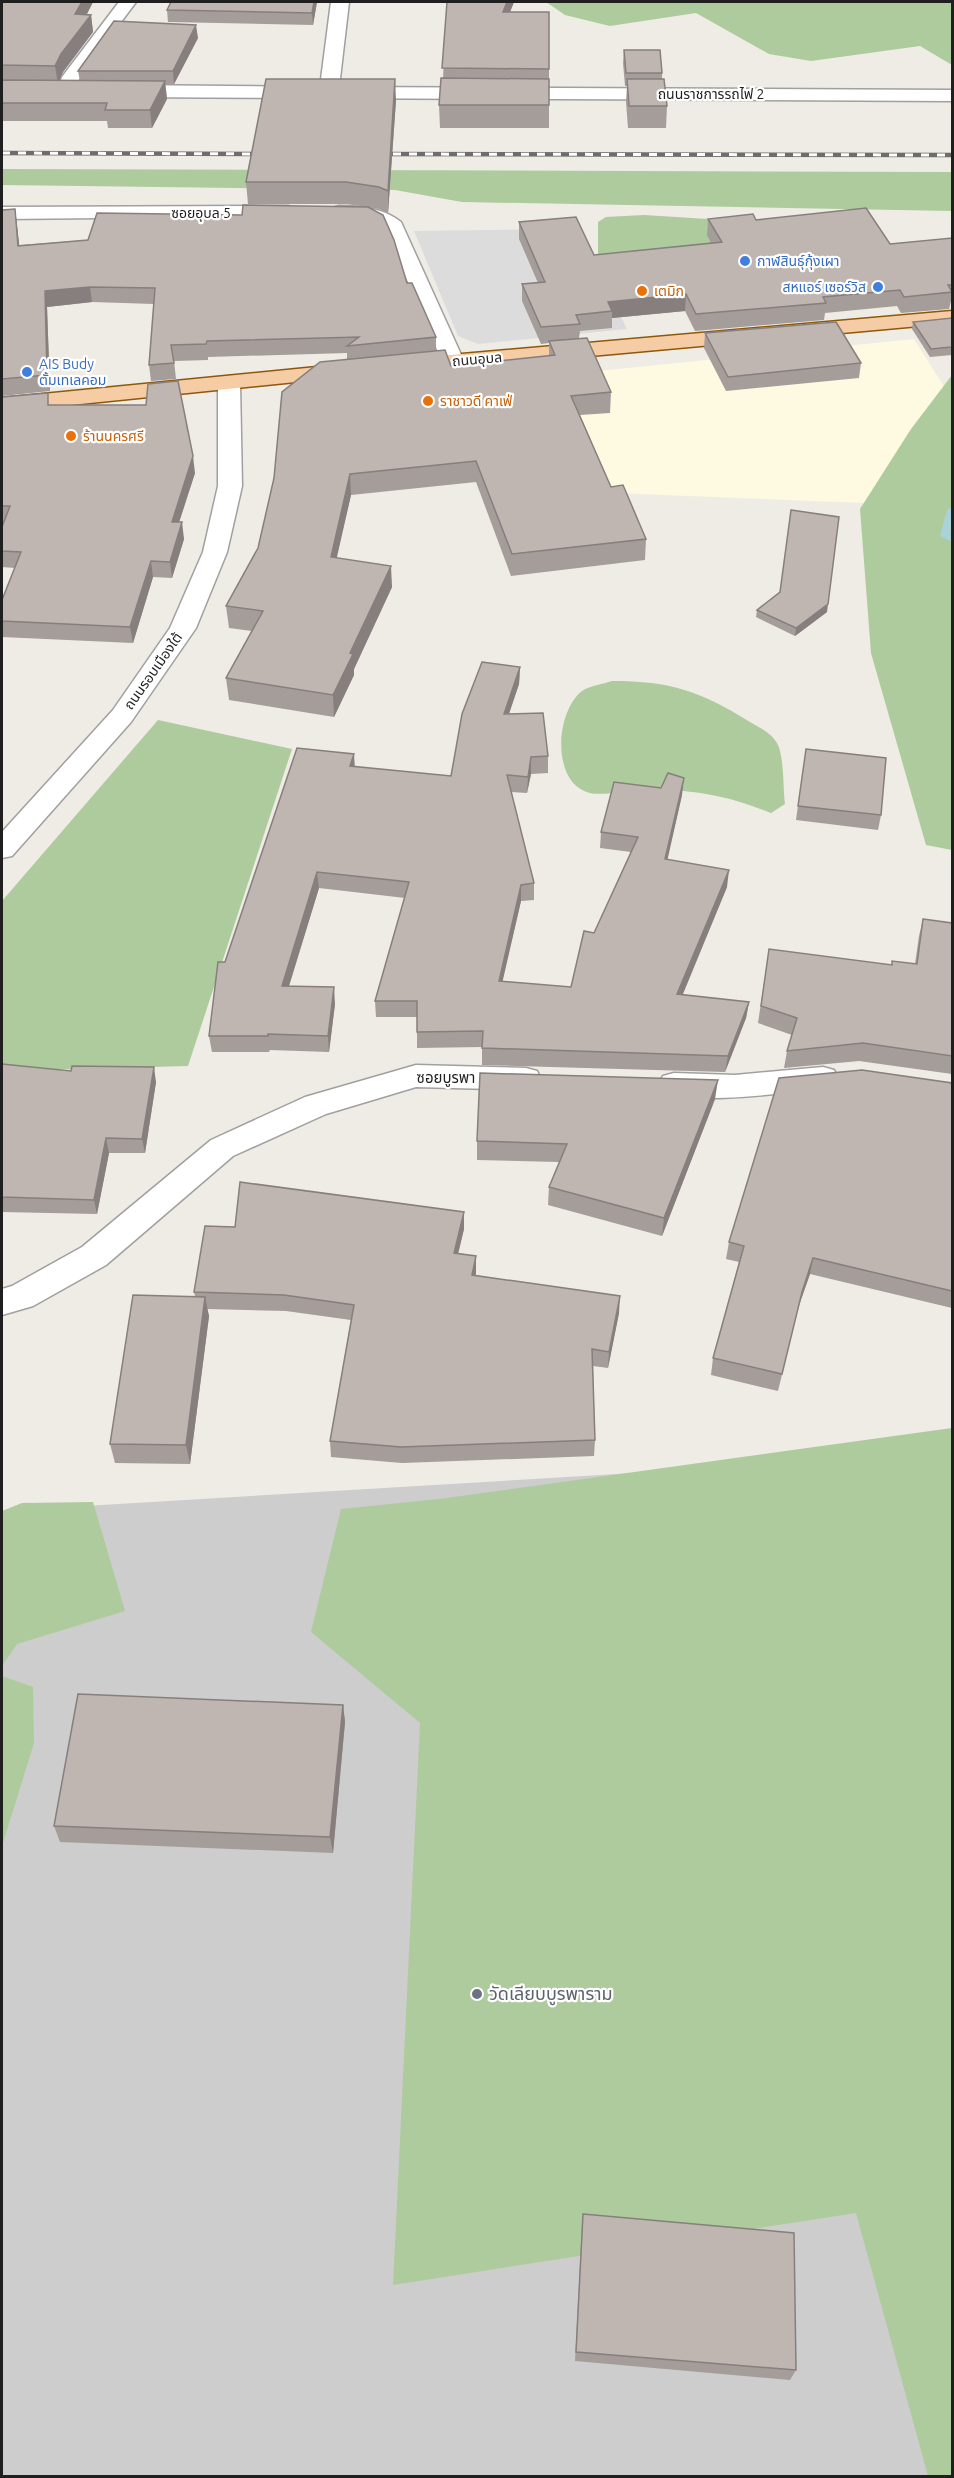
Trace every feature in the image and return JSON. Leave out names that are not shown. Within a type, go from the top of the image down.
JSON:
[{"type":"main road","name":"ถนนอุบล","points":[[2,405],[952,316]]},
{"type":"street","points":[[66,91],[71,77],[127,2]]},
{"type":"street","points":[[329,92],[340,2]]},
{"type":"street","name":"ถนนราชการรถไฟ 2","points":[[44,91],[952,96]]},
{"type":"street","name":"ซอยอุบล 5","points":[[2,213],[317,212],[368,213],[384,218],[394,226],[453,361]]},
{"type":"street","name":"ถนนรอบเมืองใต้","points":[[2,849],[122,716],[183,628],[215,552],[230,486],[230,383]]},
{"type":"street","points":[[640,1083],[735,1086],[847,1075]]},
{"type":"street","name":"ซอยบูรพา","points":[[2,1302],[21,1297],[94,1256],[222,1148],[316,1105],[416,1076],[558,1080]]},
{"type":"shaded area","points":[[577,229],[627,329],[478,344],[458,336],[414,231]]},
{"type":"shaded area","points":[[914,339],[952,399],[916,505],[612,493],[548,376]]},
{"type":"shaded area","name":"วัดเลียบบูรพาราม","points":[[651,1472],[952,2476],[2,2476],[2,1511]]},
{"type":"green space","points":[[546,2],[952,2],[952,65],[920,46],[811,61],[769,54],[696,13],[610,26],[565,15]]},
{"type":"green space","points":[[2,169],[952,172],[952,211],[462,202],[395,190],[2,185]]},
{"type":"green space","points":[[644,215],[708,219],[721,249],[603,260],[598,254],[598,222],[606,217]]},
{"type":"green space","points":[[952,375],[952,850],[926,845],[871,653],[860,509],[911,429]]},
{"type":"green space","points":[[612,681],[651,683],[700,695],[766,732],[776,741],[780,751],[785,804],[771,813],[709,794],[645,790],[596,794],[577,787],[568,776],[563,762],[562,730],[566,715],[573,701],[582,691]]},
{"type":"green space","points":[[158,720],[292,749],[188,1066],[2,1071],[2,901]]},
{"type":"green space","points":[[952,1428],[952,2476],[928,2476],[856,2213],[393,2285],[420,1723],[311,1632],[341,1509],[439,1499]]},
{"type":"green space","points":[[93,1502],[125,1611],[17,1644],[2,1666],[2,1511],[22,1503]]},
{"type":"green space","points":[[2,1676],[33,1687],[34,1743],[3,1843],[2,1916]]},
{"type":"building","points":[[2,2],[82,2],[75,14],[91,15],[61,54],[55,66],[2,65]]},
{"type":"building","points":[[171,2],[314,2],[312,13],[167,10]]},
{"type":"building","points":[[447,2],[507,2],[503,12],[549,12],[549,69],[442,68]]},
{"type":"building","points":[[114,21],[196,25],[173,71],[78,71]]},
{"type":"building","points":[[624,50],[660,50],[662,73],[626,73]]},
{"type":"building","points":[[441,78],[549,79],[549,105],[439,105]]},
{"type":"building","points":[[266,79],[395,79],[388,191],[379,187],[346,182],[246,182]]},
{"type":"building","points":[[627,79],[664,79],[667,106],[629,106]]},
{"type":"building","points":[[2,80],[165,81],[150,110],[105,110],[107,103],[2,103]]},
{"type":"building","points":[[243,205],[368,207],[383,215],[394,240],[407,283],[412,283],[436,337],[347,346],[359,337],[207,341],[206,344],[171,345],[174,363],[149,365],[155,288],[90,287],[45,291],[47,375],[2,379],[2,210],[15,209],[18,246],[88,240],[97,213],[242,215]]},
{"type":"building","points":[[866,208],[890,244],[952,238],[952,285],[948,285],[952,292],[904,297],[900,290],[823,297],[826,303],[696,314],[686,294],[608,302],[612,311],[576,315],[580,324],[541,327],[522,284],[545,282],[519,222],[576,217],[594,255],[722,242],[708,219],[753,214],[756,220]]},
{"type":"building","points":[[952,318],[952,347],[931,349],[913,322]]},
{"type":"building","points":[[836,322],[861,363],[728,377],[705,333]]},
{"type":"building","points":[[587,338],[611,392],[571,396],[611,487],[623,485],[646,539],[512,554],[476,461],[350,474],[331,557],[391,566],[333,695],[226,678],[263,611],[226,606],[258,548],[274,478],[282,392],[320,362],[445,350],[451,366],[555,355],[549,341]]},
{"type":"building","points":[[178,381],[193,456],[172,522],[182,522],[170,562],[151,561],[130,627],[2,621],[2,600],[21,552],[2,551],[2,527],[10,506],[2,506],[2,397],[48,393],[48,405],[146,405],[148,384]]},
{"type":"building","points":[[791,510],[839,517],[828,604],[796,628],[757,610],[780,592]]},
{"type":"building","points":[[482,662],[520,667],[504,714],[543,713],[548,756],[531,757],[528,777],[507,775],[534,883],[521,885],[499,981],[571,987],[584,931],[594,933],[638,837],[601,832],[614,782],[661,788],[668,773],[684,778],[665,859],[729,870],[677,994],[749,1002],[728,1056],[482,1048],[483,1031],[417,1032],[417,1001],[375,1001],[409,882],[317,872],[282,986],[334,987],[328,1036],[268,1034],[268,1036],[209,1036],[218,962],[225,962],[297,748],[354,754],[350,766],[451,776],[462,714]]},
{"type":"building","points":[[806,749],[886,758],[881,815],[798,806]]},
{"type":"building","points":[[923,919],[952,923],[952,1056],[863,1043],[787,1051],[797,1018],[761,1006],[769,949],[892,965],[892,961],[917,964]]},
{"type":"building","points":[[2,1064],[71,1071],[72,1066],[154,1067],[142,1139],[106,1138],[94,1200],[2,1197]]},
{"type":"building","points":[[862,1070],[952,1083],[952,1291],[813,1258],[802,1292],[782,1374],[713,1358],[744,1246],[729,1242],[779,1078]]},
{"type":"building","points":[[480,1073],[718,1080],[664,1218],[549,1187],[567,1144],[477,1141]]},
{"type":"building","points":[[240,1182],[464,1212],[454,1253],[476,1256],[472,1275],[620,1296],[609,1352],[592,1349],[595,1440],[401,1447],[330,1441],[354,1305],[284,1295],[194,1292],[205,1226],[235,1227]]},
{"type":"building","points":[[133,1295],[205,1297],[186,1445],[110,1444]]},
{"type":"building","points":[[78,1694],[343,1705],[330,1837],[54,1826]]},
{"type":"building","points":[[583,2214],[794,2233],[796,2370],[576,2352]]},
{"type":"waterway","points":[[952,510],[945,536],[952,539]]},
{"type":"railway","points":[[2,153],[269,154]]},
{"type":"railway","points":[[377,154],[952,155]]},
{"type":"place","name":"กาฬสินธุ์กุ้งเผา","points":[[745,261]]},
{"type":"place","name":"สหแอร์ เซอร์วิส","points":[[878,287]]},
{"type":"place","name":"เตมิก","points":[[642,291]]},
{"type":"place","name":"AIS Budy ตั้มเทเลคอม","points":[[27,372]]},
{"type":"place","name":"ราชาวดี คาเฟ่","points":[[428,401]]},
{"type":"place","name":"ร้านนครศรี","points":[[71,436]]},
{"type":"place","name":"วัดเลียบบูรพาราม","points":[[477,1994]]}]
